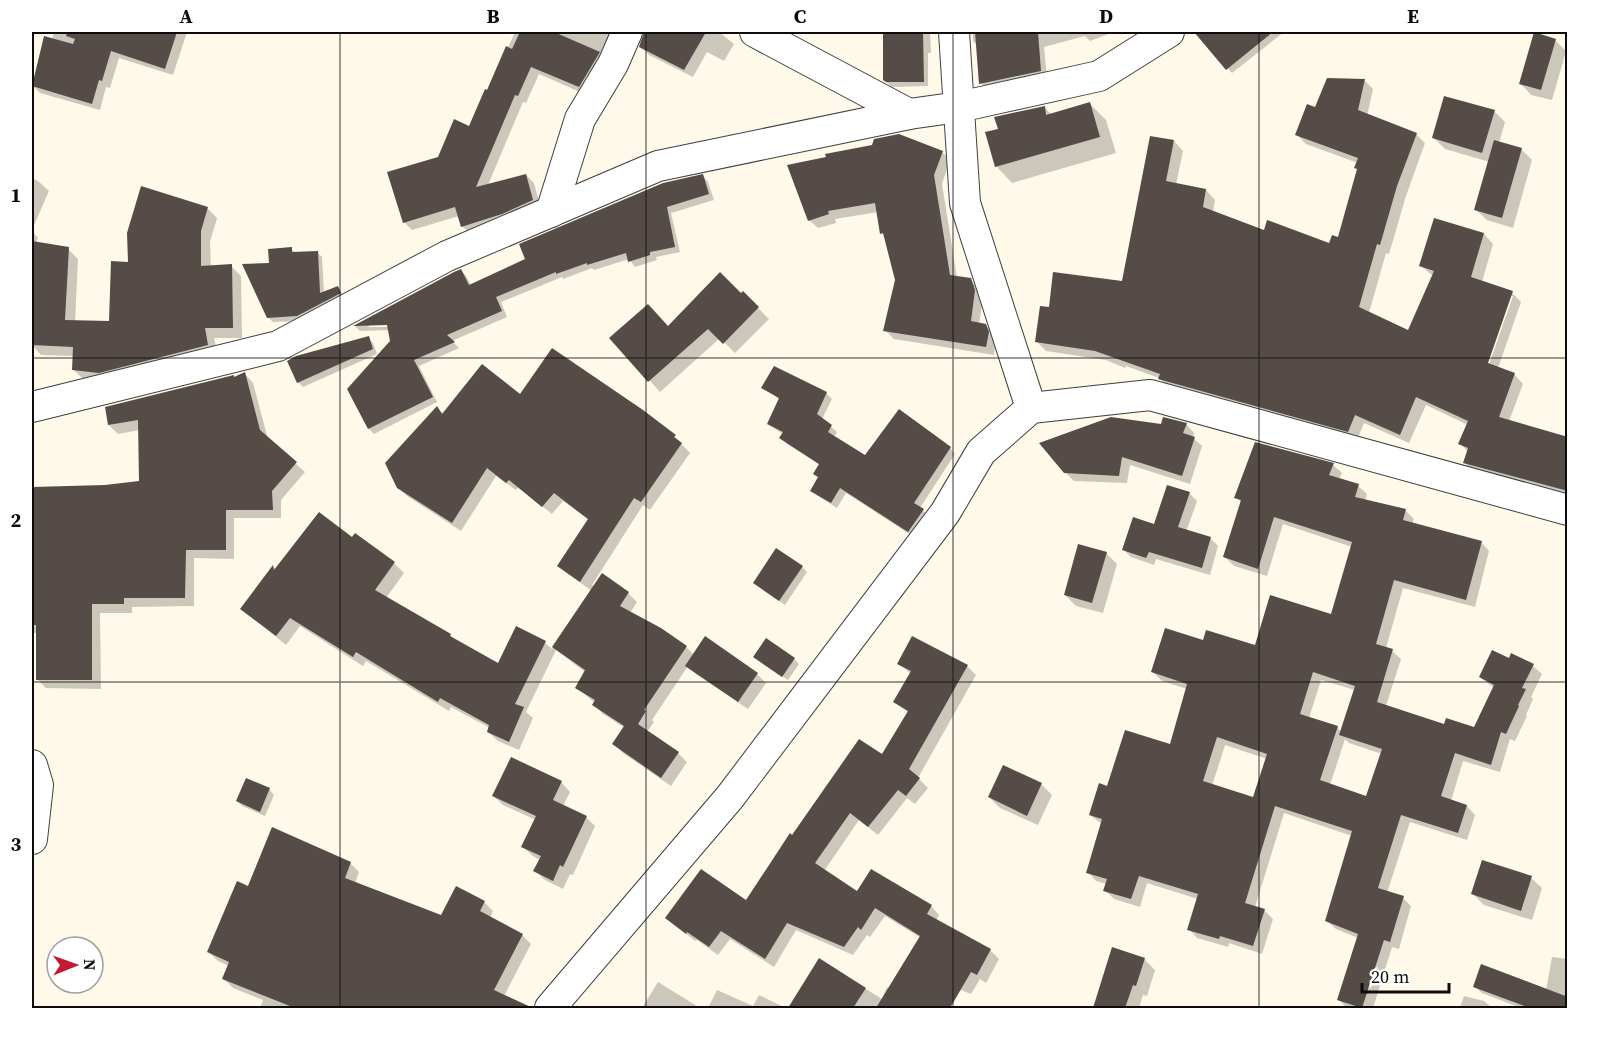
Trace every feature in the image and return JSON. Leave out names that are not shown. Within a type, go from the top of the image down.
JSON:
[{"type":"street","points":[[551,212],[580,119],[613,64],[627,32]]},
{"type":"street","points":[[755,32],[909,114]]},
{"type":"street","points":[[954,32],[965,203],[1031,408]]},
{"type":"street","points":[[32,407],[278,346],[447,256],[658,166],[909,114],[959,107],[1099,76],[1169,32]]},
{"type":"street","points":[[550,1008],[730,797],[945,513],[981,452],[1031,408],[1150,395],[1568,510]]},
{"type":"street","points":[[32,765],[38,785],[32,839]]},
{"type":"building","points":[[67,32],[177,32],[165,69],[111,51],[92,104],[32,86],[44,36],[73,44],[75,39],[66,36]]},
{"type":"building","points":[[520,32],[554,32],[600,52],[579,87],[531,67],[518,96],[515,95],[476,187],[526,174],[533,200],[502,214],[461,227],[455,207],[403,223],[387,172],[438,157],[454,119],[469,126],[506,46],[512,49]]},
{"type":"building","points":[[644,32],[706,32],[684,70],[639,47]]},
{"type":"building","points":[[883,32],[923,32],[924,82],[886,82],[883,80]]},
{"type":"building","points":[[975,32],[1038,32],[1041,71],[979,84]]},
{"type":"building","points":[[1194,32],[1273,32],[1226,70]]},
{"type":"building","points":[[1534,32],[1556,39],[1541,90],[1519,84]]},
{"type":"building","points":[[1327,78],[1365,79],[1358,110],[1417,133],[1397,186],[1380,245],[1377,244],[1359,307],[1408,330],[1434,271],[1419,266],[1434,218],[1484,233],[1471,277],[1513,291],[1488,363],[1515,373],[1499,417],[1568,437],[1568,491],[1463,463],[1468,448],[1458,444],[1468,421],[1416,397],[1400,435],[1355,415],[1348,432],[1158,379],[1160,374],[1095,351],[1035,342],[1040,306],[1049,307],[1053,272],[1122,281],[1150,136],[1174,140],[1166,181],[1206,189],[1203,207],[1264,230],[1267,220],[1329,243],[1332,235],[1338,237],[1358,158],[1295,135],[1307,104],[1315,107]]},
{"type":"building","points":[[1444,96],[1495,110],[1482,153],[1432,138]]},
{"type":"building","points":[[1090,102],[1100,137],[995,167],[985,132],[998,129],[994,117],[1045,106],[1046,115]]},
{"type":"building","points":[[899,134],[943,151],[934,175],[950,275],[971,278],[975,290],[971,321],[986,324],[989,332],[986,347],[883,331],[895,280],[883,233],[880,234],[875,203],[828,211],[829,214],[808,221],[787,165],[826,157],[825,154],[872,145],[874,139]]},
{"type":"building","points":[[1494,140],[1522,148],[1502,218],[1474,210]]},
{"type":"building","points":[[703,174],[709,194],[667,207],[675,247],[650,252],[650,255],[628,262],[626,253],[587,265],[587,263],[556,274],[556,272],[496,297],[502,311],[447,335],[455,342],[414,360],[433,397],[368,429],[347,389],[390,341],[387,325],[353,326],[454,272],[461,269],[469,285],[525,259],[519,244],[663,183]]},
{"type":"building","points":[[141,186],[208,207],[201,231],[201,266],[232,264],[233,328],[205,328],[208,345],[99,373],[72,370],[73,347],[32,345],[32,241],[69,247],[65,320],[109,321],[111,261],[128,262],[127,233]]},
{"type":"building","points":[[292,247],[292,252],[318,251],[320,293],[338,286],[341,293],[297,316],[267,318],[242,264],[269,263],[268,249]]},
{"type":"building","points":[[720,272],[759,307],[723,344],[708,329],[648,382],[609,338],[648,304],[668,326]]},
{"type":"building","points":[[369,336],[373,349],[297,383],[287,361],[296,356]]},
{"type":"building","points":[[552,348],[643,410],[676,435],[674,437],[682,443],[641,502],[634,498],[580,582],[557,566],[588,519],[554,493],[542,507],[509,480],[506,483],[487,468],[452,523],[397,488],[385,463],[437,406],[442,414],[482,364],[520,394]]},
{"type":"building","points":[[774,366],[827,392],[817,414],[832,425],[828,432],[865,455],[899,409],[951,447],[914,503],[924,509],[908,532],[840,488],[831,503],[810,491],[818,477],[813,474],[819,464],[779,438],[783,432],[767,424],[779,398],[761,388]]},
{"type":"building","points":[[245,372],[260,430],[297,462],[272,491],[273,510],[226,510],[226,550],[186,550],[185,598],[124,598],[124,604],[92,604],[92,680],[36,680],[36,625],[32,625],[32,487],[105,485],[139,481],[138,420],[108,425],[105,407],[234,375],[234,377]]},
{"type":"building","points":[[1111,417],[1161,424],[1163,417],[1187,423],[1183,433],[1195,437],[1182,476],[1122,457],[1119,476],[1064,473],[1039,443]]},
{"type":"building","points":[[1255,442],[1334,463],[1329,475],[1359,484],[1355,497],[1406,509],[1403,520],[1482,541],[1466,600],[1394,580],[1376,644],[1393,649],[1377,702],[1444,724],[1446,718],[1474,727],[1494,685],[1479,677],[1492,650],[1509,658],[1511,653],[1534,664],[1522,688],[1526,689],[1506,734],[1501,732],[1491,765],[1455,753],[1441,796],[1467,805],[1458,833],[1401,815],[1378,888],[1404,896],[1390,942],[1384,940],[1362,1008],[1337,1000],[1358,934],[1325,921],[1352,831],[1275,806],[1245,903],[1265,909],[1253,946],[1220,936],[1219,939],[1187,930],[1198,894],[1139,876],[1131,899],[1103,891],[1107,879],[1086,873],[1102,819],[1089,815],[1099,783],[1107,786],[1125,730],[1170,744],[1187,684],[1151,672],[1165,628],[1203,640],[1206,630],[1255,645],[1270,595],[1331,614],[1352,542],[1274,517],[1258,569],[1223,557],[1241,500],[1234,498]],"holes":[[[1313,672],[1355,686],[1339,735],[1382,749],[1366,796],[1320,780],[1338,726],[1300,714]],[[1217,737],[1267,754],[1253,797],[1203,781]]]},
{"type":"building","points":[[1167,485],[1190,492],[1178,527],[1211,537],[1202,568],[1149,552],[1146,558],[1122,550],[1133,517],[1154,524]]},
{"type":"building","points":[[319,512],[352,537],[355,533],[395,562],[375,590],[451,634],[450,636],[498,663],[516,626],[546,641],[515,704],[524,707],[509,742],[487,732],[489,725],[440,698],[438,702],[356,652],[353,657],[290,618],[276,636],[240,609],[273,565],[274,570]]},
{"type":"building","points":[[1078,544],[1107,552],[1092,603],[1064,595]]},
{"type":"building","points":[[776,548],[803,566],[779,601],[753,583]]},
{"type":"building","points":[[602,573],[629,592],[620,606],[661,628],[687,646],[644,710],[646,711],[638,724],[679,752],[661,778],[612,744],[624,726],[592,705],[595,700],[575,688],[585,670],[552,647]]},
{"type":"building","points":[[705,636],[758,673],[738,702],[685,666]]},
{"type":"building","points":[[912,636],[968,665],[909,769],[920,778],[906,796],[898,790],[868,827],[850,813],[815,863],[857,891],[871,869],[932,905],[927,914],[991,949],[977,975],[971,972],[950,1008],[876,1008],[920,936],[875,908],[861,930],[858,927],[844,947],[787,923],[765,959],[721,931],[709,947],[687,932],[686,934],[665,918],[701,869],[746,900],[790,833],[792,835],[859,739],[882,754],[908,711],[893,702],[911,671],[897,664]]},
{"type":"building","points":[[766,638],[795,658],[782,677],[753,657]]},
{"type":"building","points":[[511,757],[562,781],[553,800],[587,816],[563,867],[560,865],[553,881],[533,871],[541,856],[521,847],[536,816],[492,796]]},
{"type":"building","points":[[1003,765],[1042,783],[1027,816],[988,797]]},
{"type":"building","points":[[246,778],[270,788],[260,812],[236,801]]},
{"type":"building","points":[[272,827],[351,862],[345,878],[441,915],[456,886],[485,901],[480,911],[523,934],[494,990],[533,1008],[295,1008],[222,979],[229,962],[207,952],[237,881],[248,886]]},
{"type":"building","points":[[1482,860],[1532,876],[1521,911],[1471,894]]},
{"type":"building","points":[[1112,947],[1145,958],[1136,986],[1133,985],[1125,1008],[1093,1008]]},
{"type":"building","points":[[819,958],[866,988],[853,1008],[788,1008]]},
{"type":"building","points":[[1481,964],[1568,997],[1568,1008],[1530,1008],[1473,987]]}]
